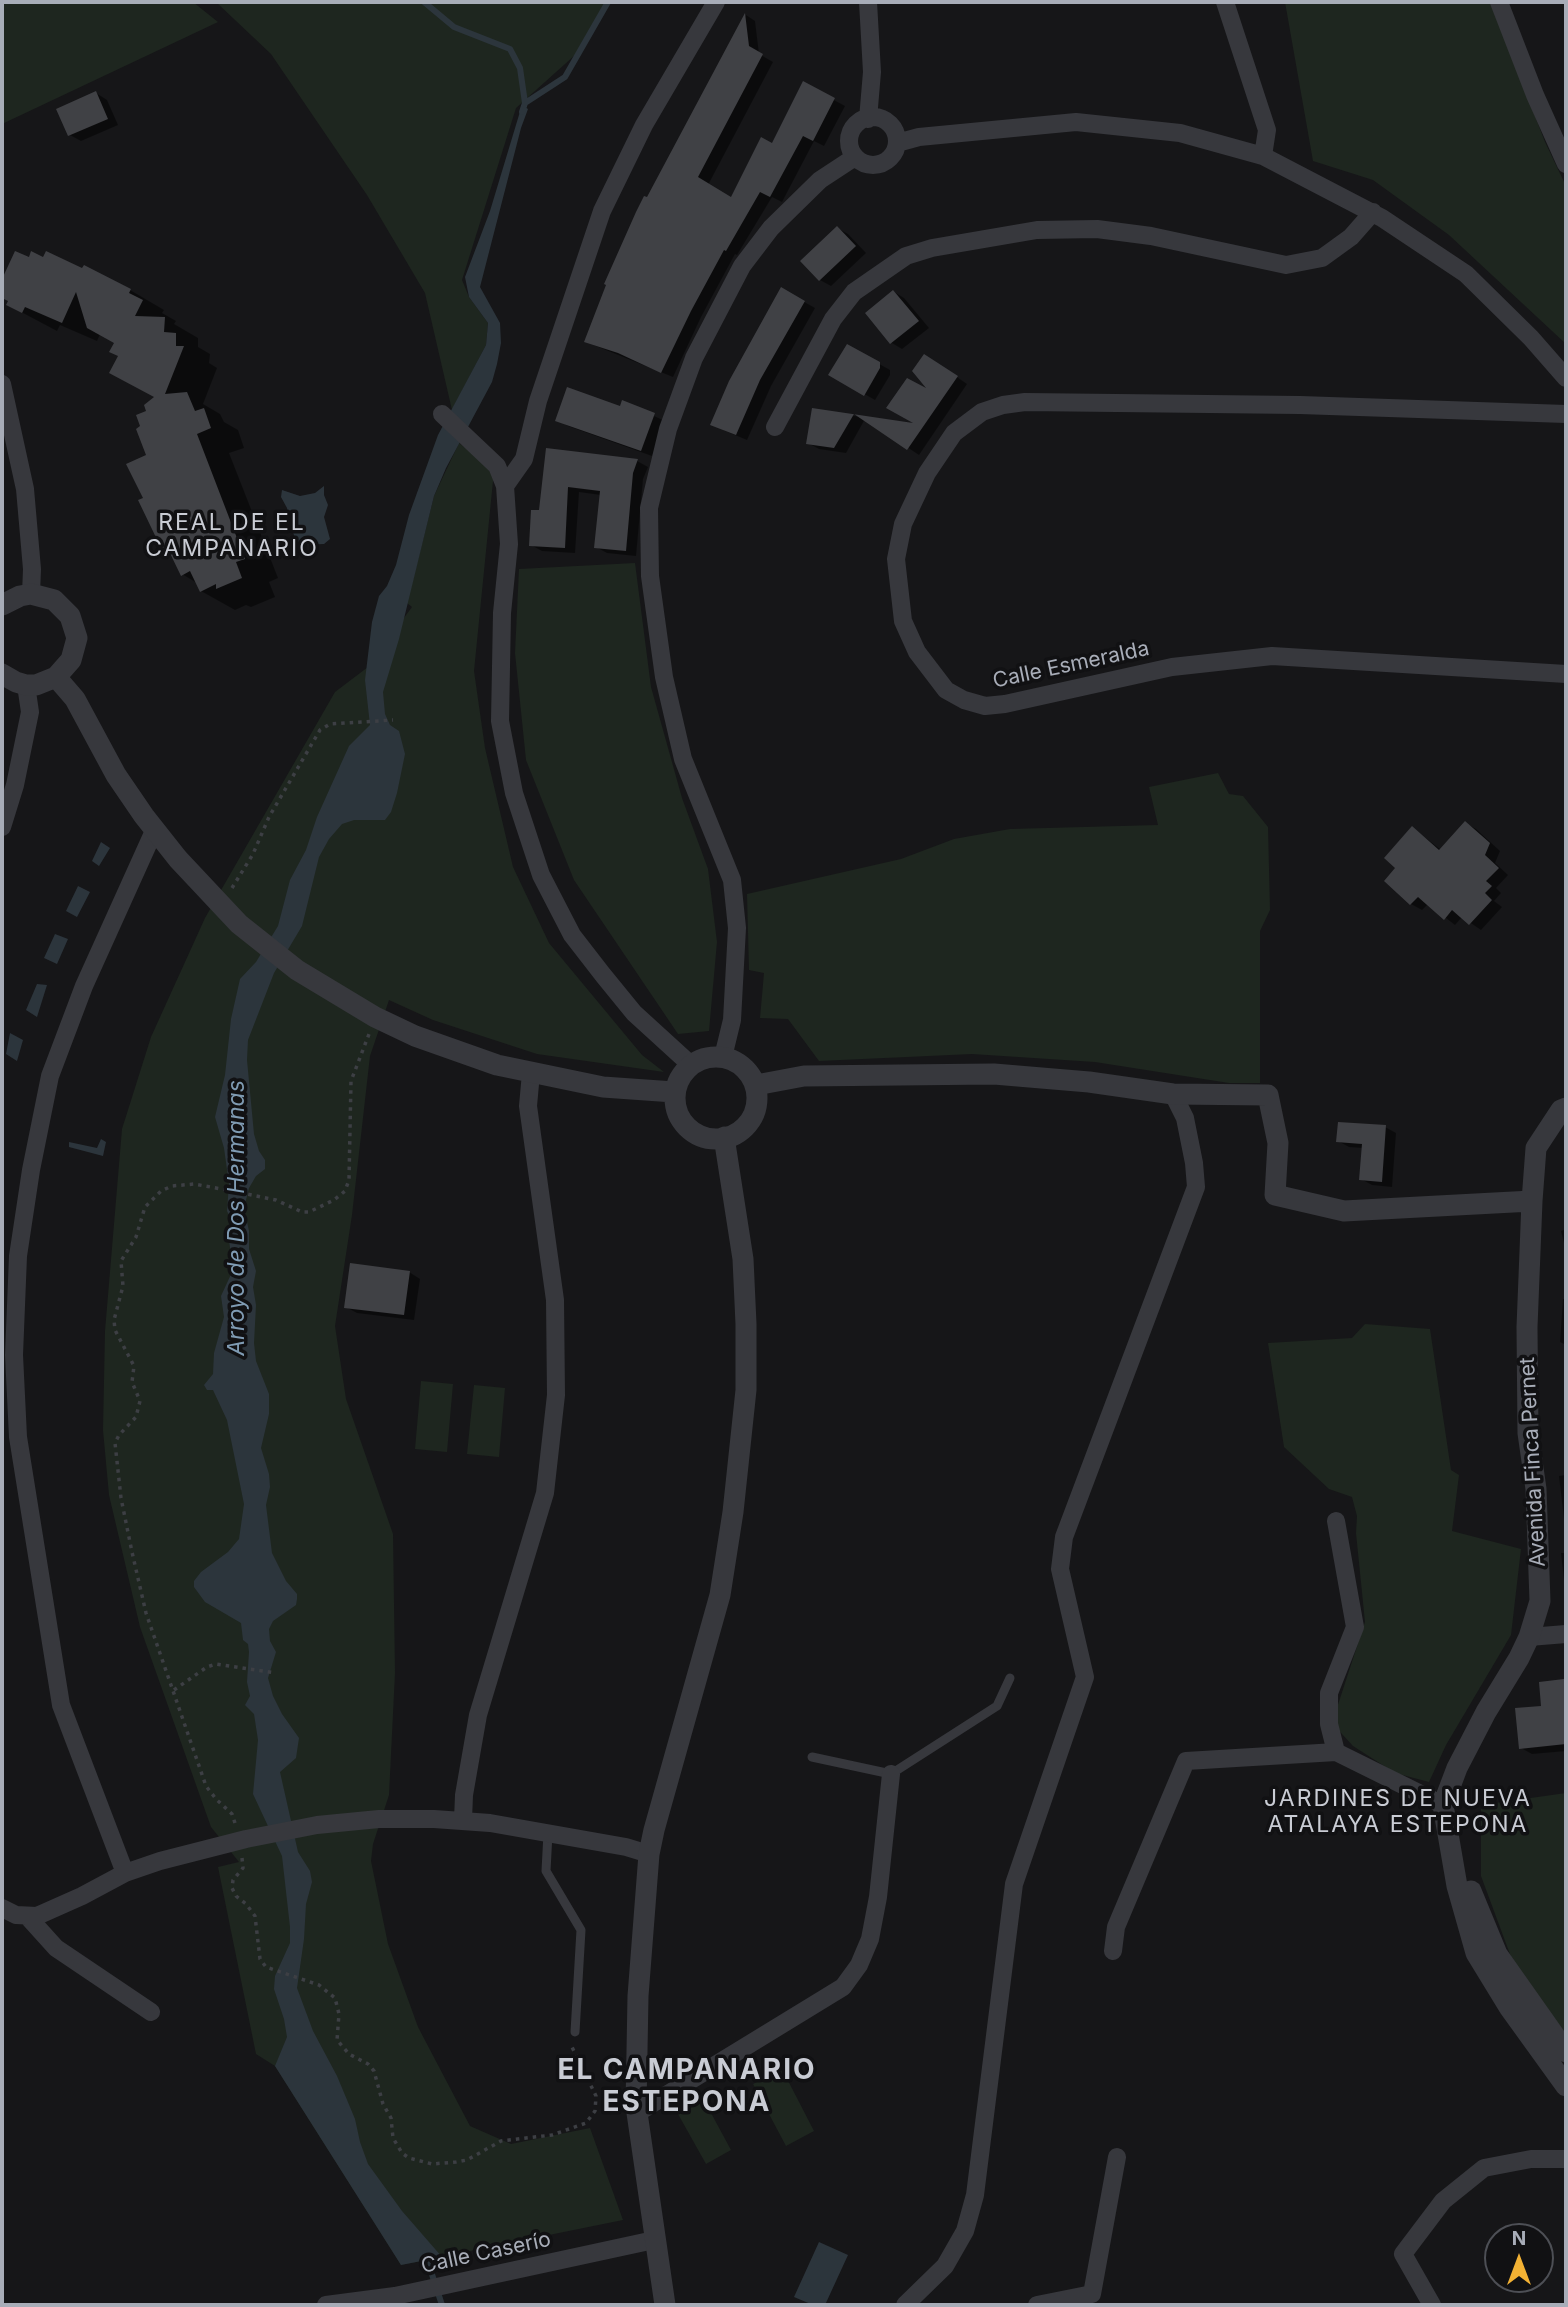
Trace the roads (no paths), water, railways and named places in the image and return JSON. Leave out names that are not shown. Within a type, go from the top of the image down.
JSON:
[{"type":"street","points":[[505,486],[524,459],[538,401],[602,211],[644,125],[716,2]]},
{"type":"street","points":[[868,2],[872,72],[868,119]]},
{"type":"street","points":[[1225,2],[1267,130],[1264,156]]},
{"type":"street","points":[[1502,3],[1535,96],[1566,164]]},
{"type":"street","points":[[875,118],[888,123],[896,135],[897,143],[891,158],[868,165],[855,157],[850,150],[850,134],[860,121],[875,118]]},
{"type":"street","points":[[897,143],[919,137],[1076,122],[1180,133],[1264,156],[1373,212],[1466,274],[1531,338],[1566,378]]},
{"type":"street","points":[[723,1057],[732,1020],[737,928],[732,880],[683,760],[664,677],[650,576],[649,508],[668,429],[694,358],[741,266],[771,228],[820,180],[855,157]]},
{"type":"street","points":[[775,427],[833,319],[854,292],[906,257],[932,248],[1037,230],[1097,229],[1151,236],[1286,265],[1322,258],[1352,237],[1373,212]]},
{"type":"street","points":[[2,384],[25,489],[32,569],[31,594]]},
{"type":"street","name":"Calle Esmeralda","points":[[1566,414],[1300,405],[1025,402],[1003,405],[982,412],[954,433],[927,473],[903,524],[896,559],[903,621],[917,652],[946,690],[964,700],[985,706],[1005,704],[1172,667],[1272,656],[1566,674]]},
{"type":"street","points":[[442,414],[497,466],[505,486],[509,544],[502,613],[500,721],[514,793],[541,875],[572,934],[634,1013],[691,1065]]},
{"type":"street","points":[[2,605],[31,594],[54,600],[63,607],[75,627],[77,638],[71,660],[56,677],[36,685],[26,685],[2,674]]},
{"type":"street","points":[[56,677],[75,699],[116,775],[155,831],[239,924],[297,970],[375,1017],[415,1036],[497,1065],[603,1087],[674,1092]]},
{"type":"street","points":[[2,827],[15,785],[30,712],[26,685]]},
{"type":"street","points":[[125,1873],[61,1704],[18,1437],[14,1355],[18,1256],[31,1170],[50,1076],[84,986],[155,831]]},
{"type":"street","points":[[723,1057],[740,1064],[750,1073],[758,1098],[750,1122],[740,1131],[724,1137],[704,1137],[683,1123],[677,1111],[674,1092],[682,1074],[691,1065],[703,1059],[723,1057]]},
{"type":"street","points":[[463,1820],[464,1795],[478,1715],[545,1493],[556,1395],[555,1300],[528,1105],[531,1073]]},
{"type":"street","points":[[755,1085],[804,1076],[994,1074],[1088,1082],[1173,1094],[1268,1095],[1278,1143],[1275,1195],[1344,1211],[1532,1201]]},
{"type":"street","points":[[905,2305],[945,2266],[965,2231],[975,2195],[1014,1884],[1085,1677],[1060,1569],[1064,1537],[1196,1188],[1185,1118],[1173,1094]]},
{"type":"street","name":"Avenida Finca Pernet","points":[[1443,1805],[1463,1757],[1529,1637],[1540,1601],[1536,1489],[1528,1433],[1527,1327],[1532,1201],[1536,1148],[1561,1110],[1566,1108]]},
{"type":"street","points":[[665,2305],[637,2113],[638,1996],[649,1854],[720,1595],[746,1390],[747,1324],[743,1259],[724,1137]]},
{"type":"street","points":[[1336,1521],[1355,1627],[1329,1693],[1329,1724],[1336,1752]]},
{"type":"street","points":[[1529,1637],[1566,1634]]},
{"type":"street","points":[[1113,1951],[1115,1927],[1186,1761],[1336,1752],[1443,1805],[1474,1902],[1497,1954],[1566,2052]]},
{"type":"street","points":[[637,2113],[843,1987],[859,1965],[870,1940],[878,1897],[891,1774]]},
{"type":"street","points":[[1443,1805],[1457,1886],[1475,1953],[1509,2007],[1566,2086]]},
{"type":"street","points":[[2,1908],[16,1915],[37,1916],[125,1873],[243,1840],[317,1825],[379,1819],[463,1820],[625,1847],[649,1854]]},
{"type":"street","points":[[27,1917],[56,1948],[151,2012]]},
{"type":"street","points":[[1037,2305],[1092,2294],[1116,2157]]},
{"type":"street","points":[[1432,2305],[1403,2254],[1443,2201],[1484,2168],[1531,2159],[1566,2159]]},
{"type":"street","name":"Calle Caserío","points":[[326,2305],[401,2295],[654,2240]]},
{"type":"lane","points":[[812,1757],[891,1774],[997,1706],[1010,1678]]},
{"type":"lane","points":[[548,1833],[546,1871],[581,1930],[575,2032]]},
{"type":"water","points":[[522,105],[528,109],[480,287],[500,323],[501,343],[497,364],[492,382],[434,496],[399,639],[383,692],[385,714],[390,725],[399,731],[405,754],[397,793],[391,812],[385,820],[354,820],[342,824],[329,839],[319,857],[302,926],[274,973],[248,1040],[247,1060],[254,1134],[265,1160],[265,1169],[256,1176],[249,1188],[244,1208],[249,1231],[249,1249],[256,1271],[253,1287],[256,1305],[256,1361],[269,1394],[269,1414],[261,1448],[269,1474],[270,1487],[266,1505],[272,1553],[286,1581],[297,1594],[296,1605],[273,1621],[269,1629],[270,1641],[276,1652],[268,1678],[282,1714],[299,1738],[296,1758],[280,1772],[298,1852],[310,1871],[312,1882],[306,1904],[297,1988],[313,2031],[337,2076],[355,2119],[368,2164],[402,2211],[442,2257],[401,2265],[275,2066],[287,2037],[274,1989],[275,1976],[290,1943],[290,1927],[282,1856],[253,1794],[258,1740],[254,1714],[245,1705],[250,1696],[247,1682],[248,1644],[243,1640],[241,1623],[205,1602],[194,1587],[194,1581],[201,1572],[228,1552],[239,1539],[244,1504],[227,1420],[213,1390],[207,1390],[204,1385],[213,1374],[214,1353],[224,1317],[221,1296],[233,1270],[229,1240],[231,1219],[227,1211],[229,1184],[224,1148],[215,1117],[225,1075],[231,1019],[240,979],[256,962],[278,926],[290,880],[306,850],[317,817],[349,746],[370,725],[365,680],[372,622],[379,596],[387,586],[396,565],[409,515],[438,435],[486,345],[488,323],[469,297],[465,277],[490,211]]},
{"type":"water","points":[[324,486],[328,505],[324,517],[330,539],[324,544],[298,545],[281,497],[282,490],[300,496],[315,493]]},
{"type":"water","points":[[101,842],[110,848],[99,866],[92,861]]},
{"type":"water","points":[[78,886],[90,892],[77,917],[66,911]]},
{"type":"water","points":[[55,934],[68,939],[57,964],[44,958]]},
{"type":"water","points":[[37,984],[47,985],[37,1017],[26,1010]]},
{"type":"water","points":[[10,1033],[23,1040],[17,1061],[6,1054]]},
{"type":"water","points":[[101,1139],[106,1142],[103,1156],[69,1147],[69,1142],[97,1148]]},
{"type":"water","points":[[819,2242],[848,2255],[825,2305],[813,2305],[794,2297]]},
{"type":"waterway","name":"Arroyo de Dos Hermanas","points":[[424,2],[454,27],[510,49],[520,68],[525,103],[522,112]]},
{"type":"waterway","points":[[525,103],[565,77],[608,2]]},
{"type":"waterway","name":"Arroyo de Dos Hermanas","points":[[425,2253],[442,2305]]},
{"type":"district","name":"REAL DE EL CAMPANARIO","points":[[232,536]]},
{"type":"district","name":"JARDINES DE NUEVA ATALAYA ESTEPONA","points":[[1398,1812]]},
{"type":"district","name":"EL CAMPANARIO ESTEPONA","points":[[687,2087]]}]
